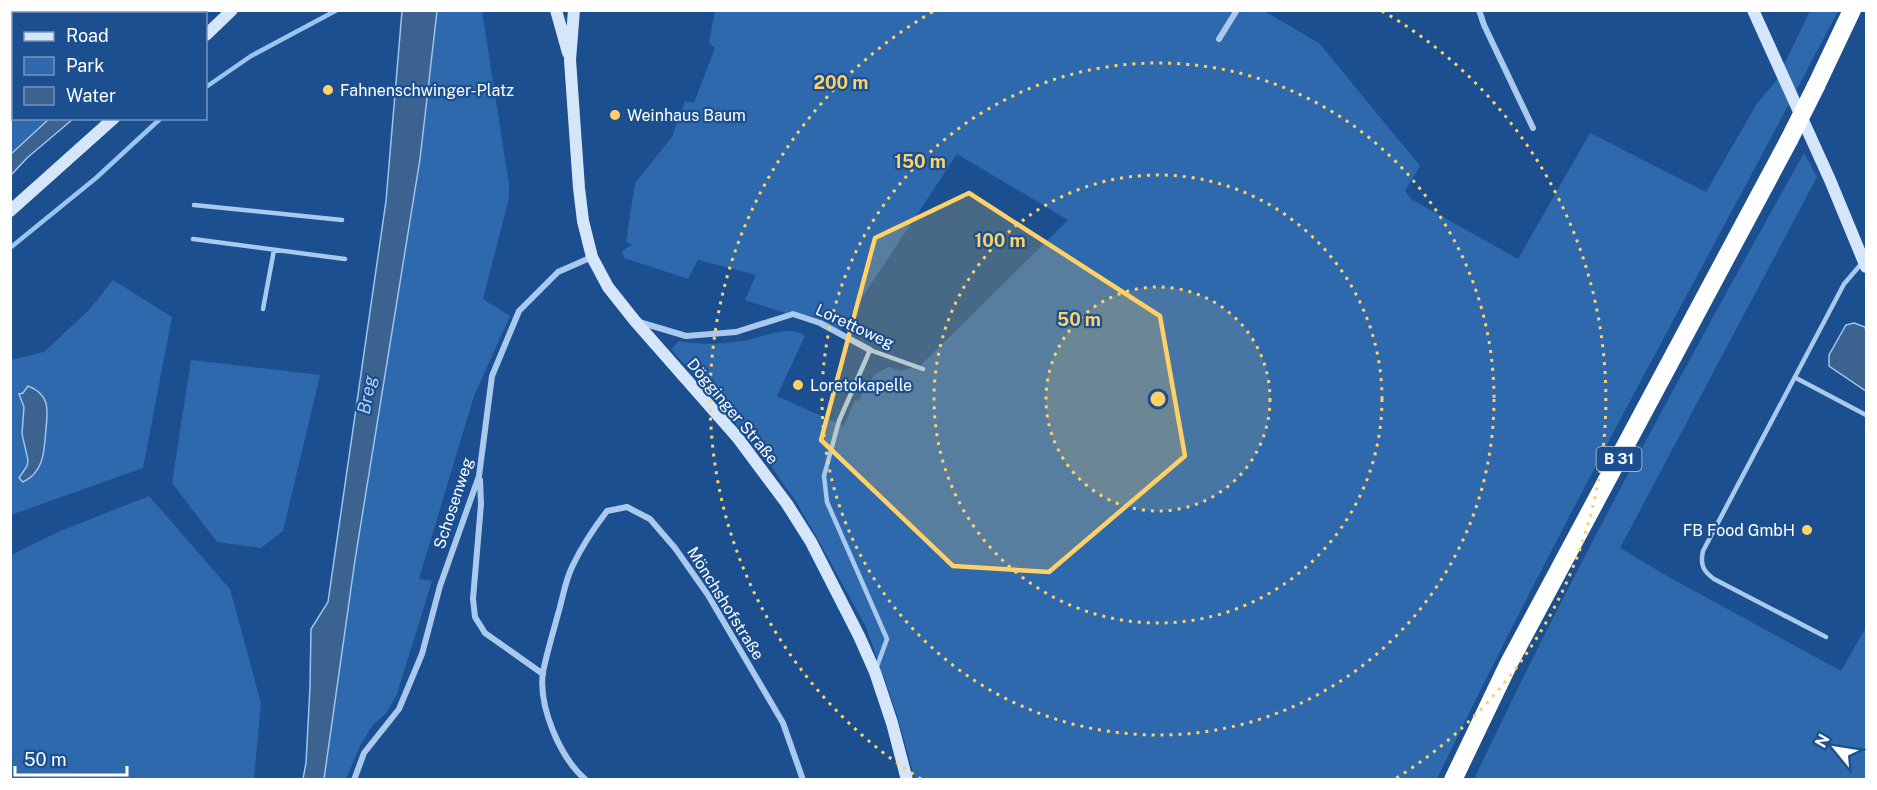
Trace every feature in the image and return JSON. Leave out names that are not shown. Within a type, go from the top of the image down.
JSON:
[{"type":"highway","name":"B 31","points":[[1453,780],[1509,663],[1789,140],[1851,10]]},
{"type":"main road","points":[[207,34],[232,10]]},
{"type":"main road","name":"Dögginger Straße","points":[[556,10],[570,60]]},
{"type":"main road","name":"Dögginger Straße","points":[[574,10],[570,60],[579,188],[583,220],[592,257],[608,287],[737,438],[787,504],[811,542],[844,604],[875,672],[892,723],[907,780]]},
{"type":"main road","points":[[1753,10],[1865,264]]},
{"type":"main road","points":[[10,211],[112,120]]},
{"type":"street","points":[[1219,39],[1237,10]]},
{"type":"street","points":[[1479,10],[1533,128]]},
{"type":"street","name":"Schosenweg","points":[[354,780],[364,753],[399,709],[422,654],[440,586],[479,476],[492,376],[519,310],[558,272],[592,257]]},
{"type":"street","name":"Lorettoweg","points":[[635,321],[686,336],[736,332],[793,314],[820,322],[870,350]]},
{"type":"street","points":[[479,476],[481,504],[473,600],[475,617],[484,633],[543,674]]},
{"type":"street","name":"Mönchshofstraße","points":[[586,780],[560,745],[550,722],[544,698],[543,674],[571,568],[588,537],[607,511],[627,507],[650,519],[675,548],[708,595],[783,723],[803,780]]},
{"type":"lane","points":[[194,205],[342,220]]},
{"type":"lane","points":[[194,239],[345,260]]},
{"type":"lane","points":[[263,309],[273,250]]},
{"type":"lane","points":[[1826,638],[1714,579],[1704,572],[1700,562],[1702,551],[1844,284],[1865,264]]},
{"type":"lane","points":[[870,350],[839,421],[824,476],[827,502],[887,639],[875,672]]},
{"type":"lane","name":"Lorettoweg","points":[[870,350],[922,369]]},
{"type":"lane","points":[[1796,378],[1866,415]]},
{"type":"highlighted area","points":[[969,193],[1160,316],[1185,456],[1049,572],[953,566],[821,440],[875,238]]},
{"type":"green space","points":[[26,10],[167,10],[166,12],[24,12]]},
{"type":"green space","points":[[437,11],[482,11],[509,185],[509,198],[483,299],[510,316],[474,396],[419,579],[432,581],[397,694],[386,713],[372,726],[361,744],[346,779],[324,780],[355,560],[420,159]]},
{"type":"green space","points":[[715,11],[1264,11],[1319,43],[1420,166],[1405,191],[1411,199],[1518,259],[1590,133],[1706,192],[1756,105],[1776,81],[1810,11],[1838,11],[1583,489],[1437,779],[915,779],[896,712],[866,627],[815,534],[771,466],[671,349],[679,341],[702,344],[725,343],[783,331],[799,332],[805,336],[777,396],[844,426],[855,400],[858,401],[875,374],[889,367],[901,371],[921,365],[1068,220],[957,154],[840,331],[745,300],[756,275],[698,260],[688,279],[624,258],[622,251],[632,245],[626,242],[635,183],[672,137],[685,101],[694,103],[715,48],[709,43]]},
{"type":"green space","points":[[12,24],[12,120],[49,120],[11,154],[10,26]]},
{"type":"green space","points":[[1804,153],[1817,177],[1620,548],[1841,671],[1866,627],[1866,779],[1474,779],[1592,542]]},
{"type":"green space","points":[[113,280],[172,317],[143,468],[11,515],[11,360],[44,352],[89,310]]},
{"type":"green space","points":[[191,360],[320,375],[283,531],[261,548],[217,542],[172,483]]},
{"type":"green space","points":[[149,496],[230,589],[261,703],[254,779],[11,779],[11,555],[58,532]]},
{"type":"water","name":"Breg","points":[[402,11],[437,11],[420,159],[355,560],[324,779],[303,779],[306,763],[311,629],[328,602],[386,201]]},
{"type":"water","points":[[48,120],[72,120],[27,158],[11,175],[11,154]]},
{"type":"water","points":[[1854,323],[1865,327],[1866,331],[1866,391],[1829,366],[1829,355],[1846,325]]},
{"type":"water","points":[[28,386],[44,398],[47,415],[42,459],[36,472],[23,482],[19,478],[28,460],[22,434],[24,407],[19,394],[23,393]]},
{"type":"waterway","points":[[207,86],[251,56],[337,10]]},
{"type":"waterway","points":[[10,248],[96,178],[159,120]]},
{"type":"place","name":"Fahnenschwinger-Platz","points":[[328,90]]},
{"type":"place","name":"Weinhaus Baum","points":[[615,115]]},
{"type":"place","name":"Loretokapelle","points":[[798,385]]},
{"type":"place","name":"FB Food GmbH","points":[[1807,530]]}]
